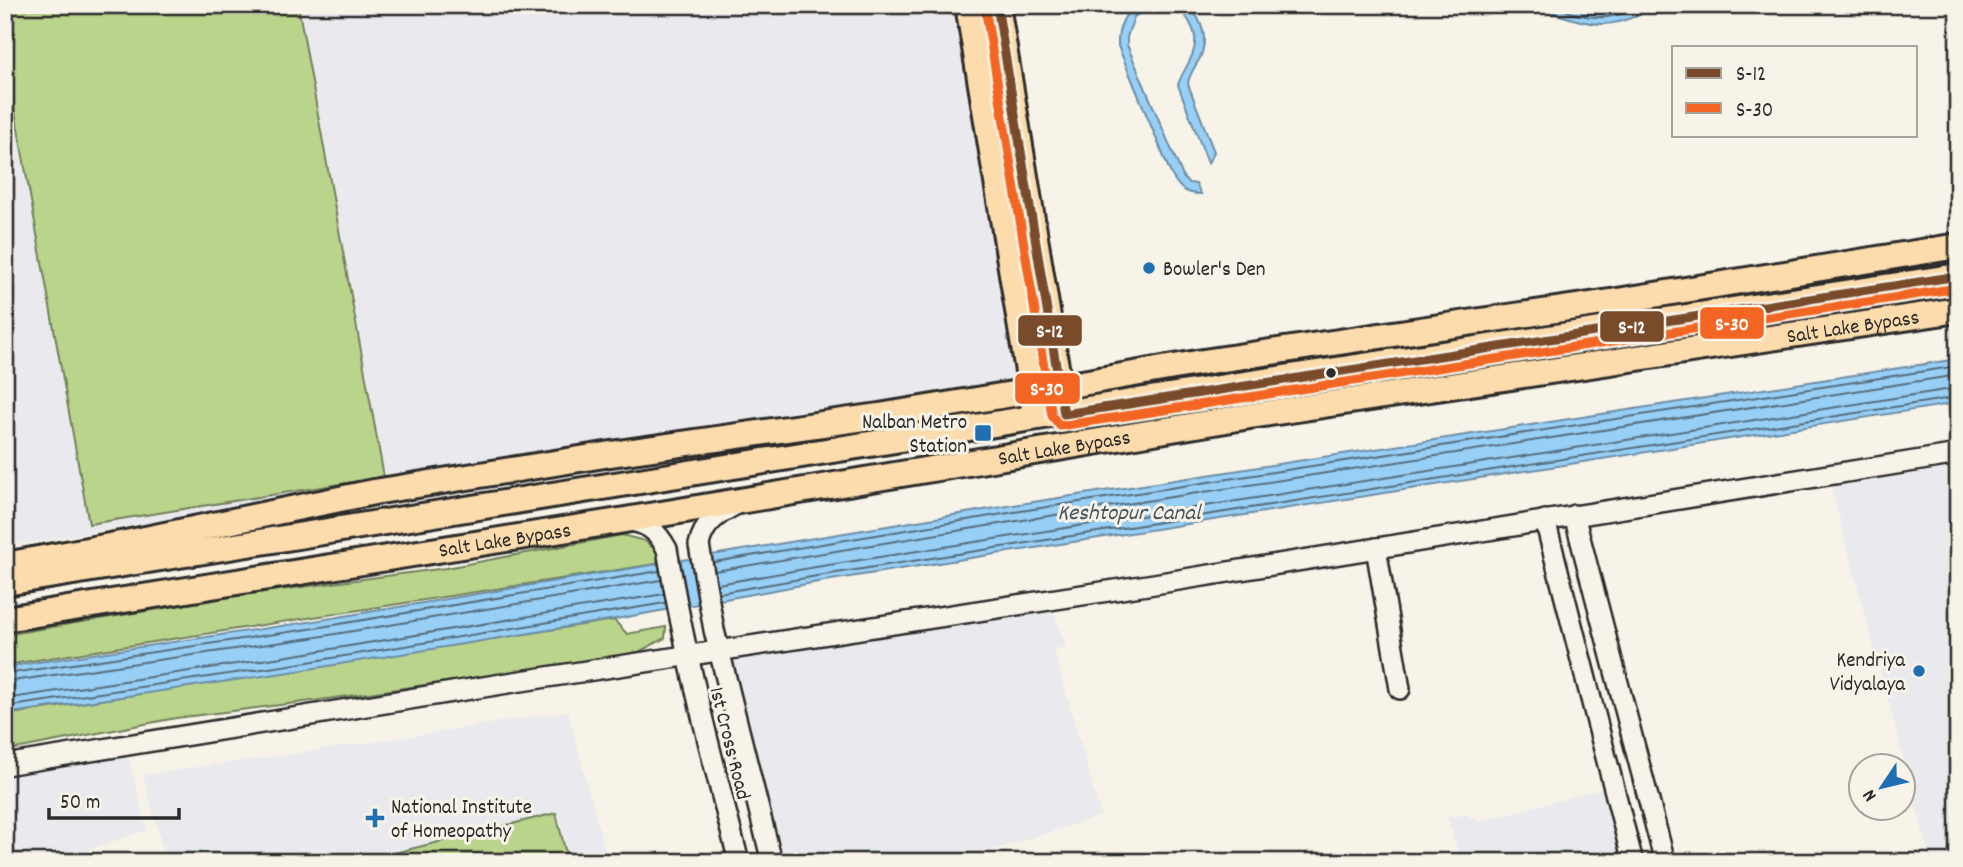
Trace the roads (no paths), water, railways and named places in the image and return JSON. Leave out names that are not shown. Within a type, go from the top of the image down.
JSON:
[{"type":"main road","points":[[968,5],[1035,419]]},
{"type":"main road","points":[[997,5],[1064,414]]},
{"type":"main road","points":[[1059,387],[1203,362],[1510,317],[1958,246]]},
{"type":"main road","name":"Salt Lake Bypass","points":[[5,565],[68,563],[357,527],[1248,384],[1958,276]]},
{"type":"main road","name":"Salt Lake Bypass","points":[[5,619],[619,521],[1236,418],[1958,310]]},
{"type":"main road","points":[[1510,317],[1517,377]]},
{"type":"main road","name":"Salt Lake Bypass","points":[[16,581],[68,563],[374,492],[1031,391]]},
{"type":"main road","points":[[779,460],[810,426]]},
{"type":"main road","points":[[302,507],[357,527]]},
{"type":"main road","points":[[68,563],[80,606]]},
{"type":"street","points":[[1031,391],[1059,387]]},
{"type":"street","points":[[5,765],[249,724],[1958,454]]},
{"type":"street","name":"1st Cross Road","points":[[745,500],[723,511],[707,525],[701,534],[699,545],[713,629],[769,861]]},
{"type":"street","points":[[1574,515],[1665,862]]},
{"type":"street","points":[[1545,520],[1633,862]]},
{"type":"street","name":"1st Cross Road","points":[[619,521],[646,525],[667,549],[681,635],[739,862]]},
{"type":"street","points":[[1376,548],[1400,689]]},
{"type":"water","points":[[1136,5],[1188,5],[1203,30],[1203,51],[1188,84],[1214,152],[1208,163],[1178,85],[1194,49],[1195,36],[1190,23],[1179,10],[1157,7],[1134,17],[1127,37],[1127,45],[1184,179],[1196,184],[1201,194],[1183,189],[1171,174],[1118,46],[1122,23]]},
{"type":"water","points":[[1550,5],[1660,5],[1629,19],[1595,24],[1550,12]]},
{"type":"water","name":"Keshtopur Canal","points":[[1958,359],[1958,403],[818,582],[616,619],[297,671],[5,714],[5,667],[308,622],[1020,504]]},
{"type":"place","name":"Bowler's Den","points":[[1149,268]]},
{"type":"place","name":"Nalban Metro Station","points":[[983,433]]},
{"type":"place","name":"Kendriya Vidyalaya","points":[[1919,671]]},
{"type":"place","name":"National Institute of Homeopathy","points":[[375,818]]}]
